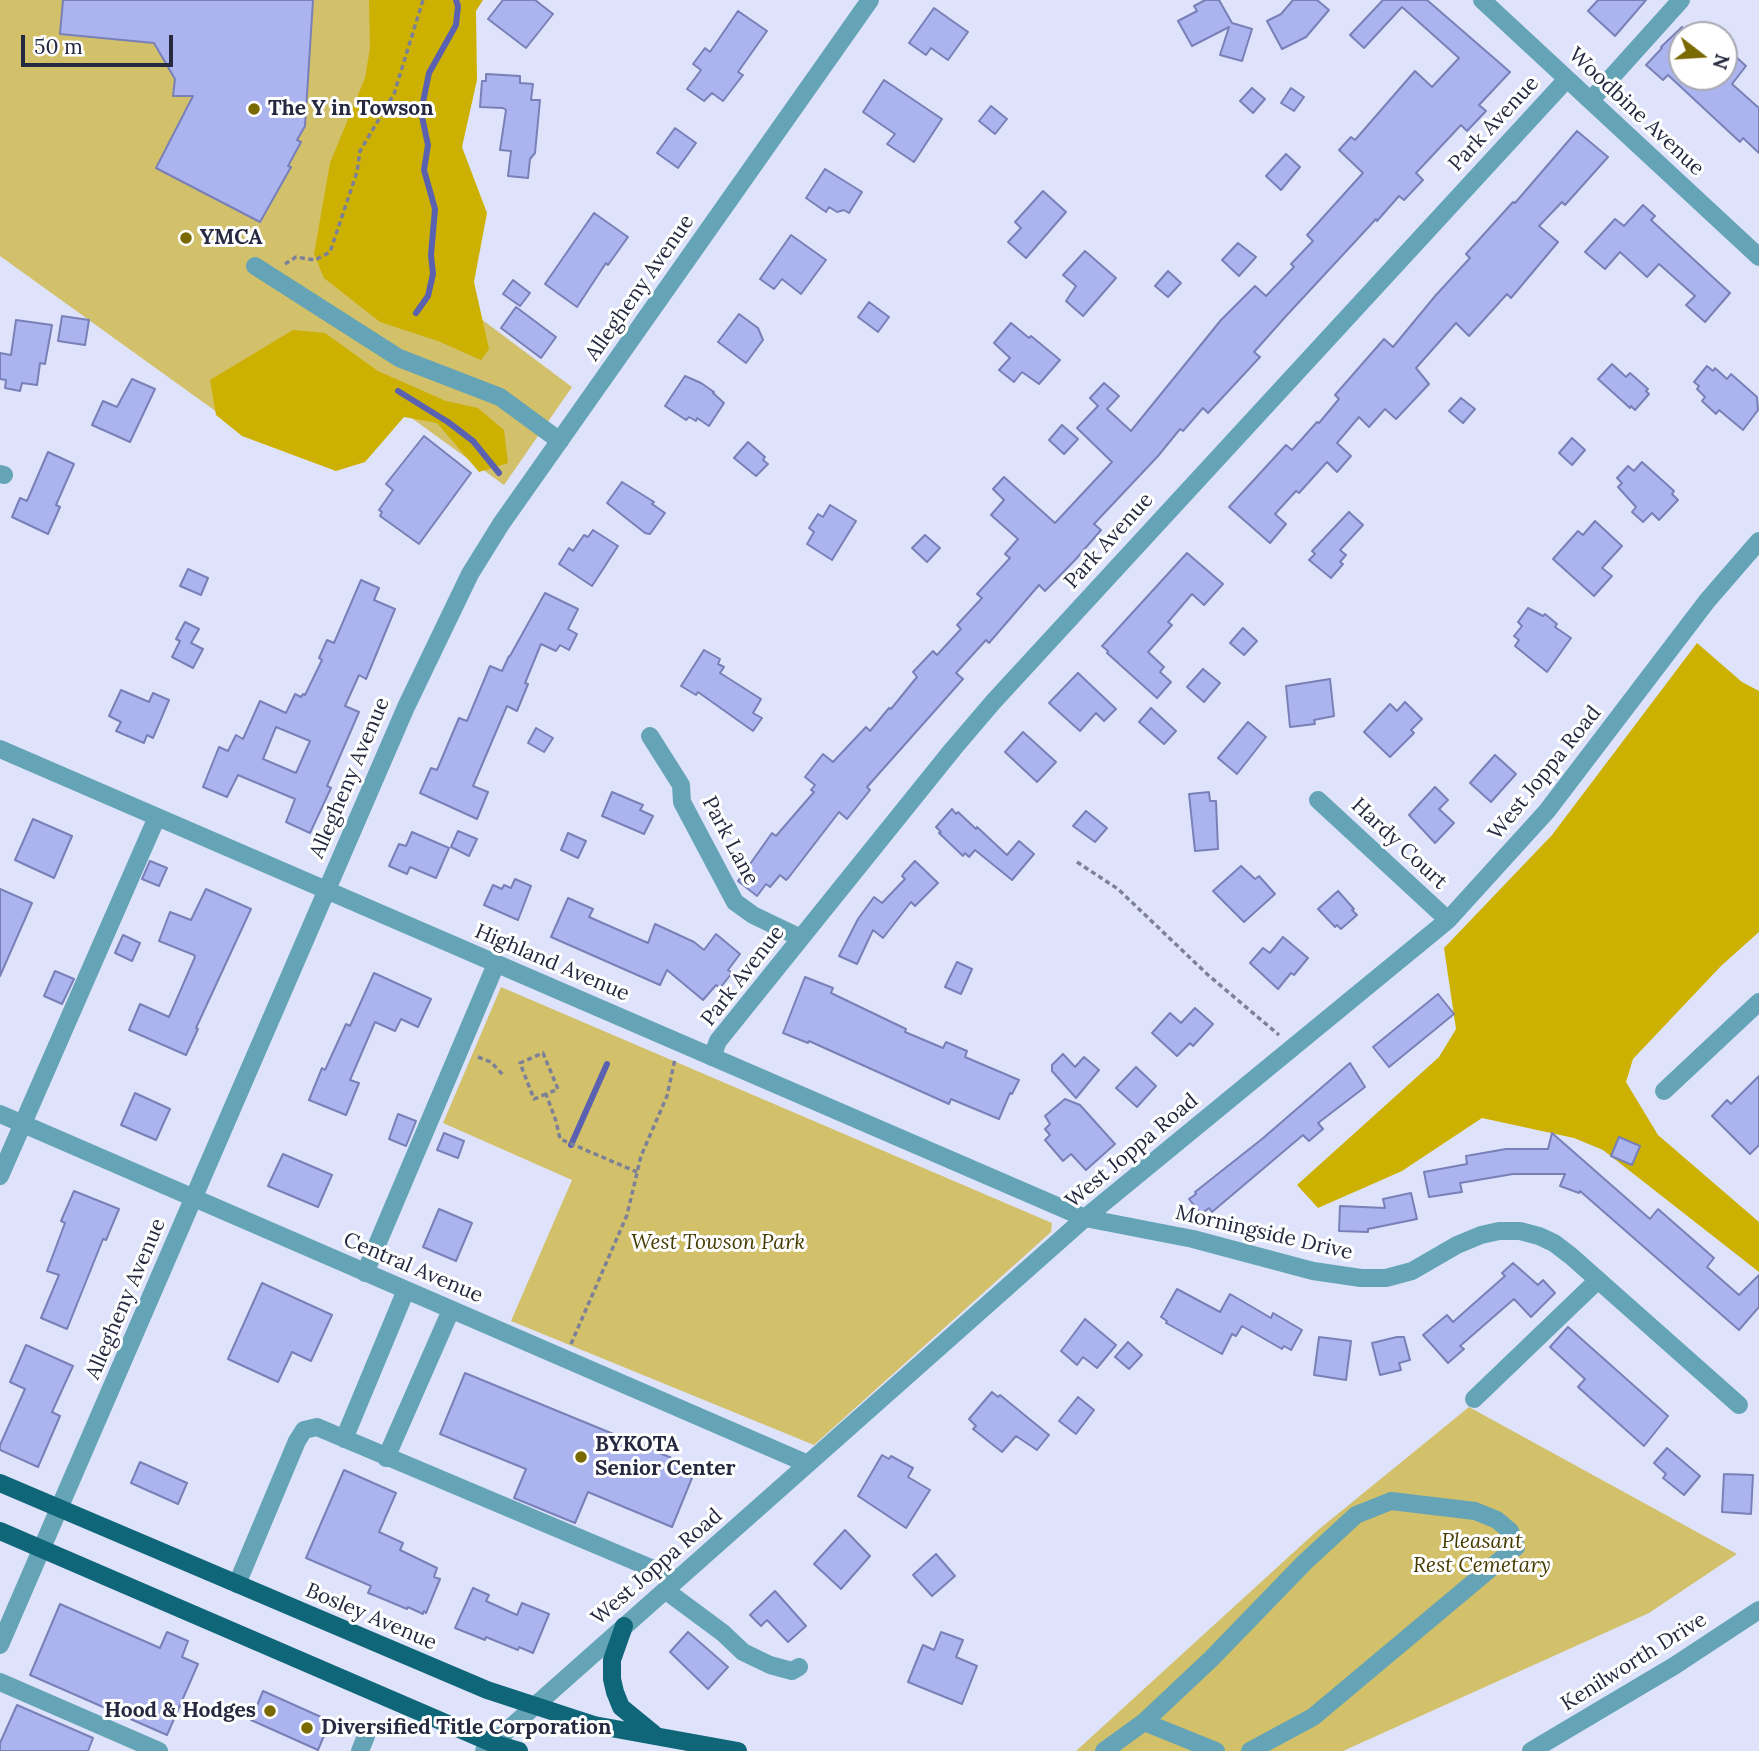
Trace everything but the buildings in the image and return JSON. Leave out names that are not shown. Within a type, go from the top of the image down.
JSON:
[{"type":"main road","name":"Bosley Avenue","points":[[0,1483],[475,1685],[594,1725],[738,1751]]},
{"type":"main road","points":[[0,1531],[488,1747],[519,1751]]},
{"type":"main road","points":[[624,1626],[612,1660],[615,1692],[621,1707],[657,1736]]},
{"type":"street","name":"Allegheny Avenue","points":[[0,1645],[326,890],[452,607],[484,548],[870,0]]},
{"type":"street","name":"Woodbine Avenue","points":[[1482,0],[1759,257]]},
{"type":"street","points":[[1591,100],[1681,0]]},
{"type":"street","name":"Park Avenue","points":[[712,1057],[718,1041],[994,701],[1567,79]]},
{"type":"street","points":[[255,266],[399,358],[500,397],[560,441]]},
{"type":"street","name":"West Joppa Road","points":[[488,1747],[1085,1218],[1448,920],[1547,811],[1707,601],[1759,541]]},
{"type":"street","name":"Park Lane","points":[[650,736],[681,785],[682,802],[735,902],[753,915],[801,938]]},
{"type":"street","name":"Highland Avenue","points":[[0,749],[1085,1218]]},
{"type":"street","name":"Hardy Court","points":[[1318,800],[1448,920]]},
{"type":"street","points":[[0,1176],[157,817]]},
{"type":"street","points":[[365,1272],[496,964]]},
{"type":"street","points":[[1664,1091],[1759,1002]]},
{"type":"street","name":"Central Avenue","points":[[0,1114],[807,1464]]},
{"type":"street","name":"Morningside Drive","points":[[1085,1218],[1193,1239],[1313,1270],[1361,1279],[1386,1278],[1412,1271],[1457,1245],[1481,1235],[1499,1231],[1520,1231],[1539,1236],[1554,1243],[1598,1280],[1739,1405]]},
{"type":"street","points":[[1474,1399],[1598,1280]]},
{"type":"street","points":[[344,1439],[406,1290]]},
{"type":"street","points":[[386,1458],[451,1310]]},
{"type":"street","points":[[237,1584],[297,1441],[304,1430],[317,1427],[671,1585],[743,1652],[770,1665],[792,1671],[799,1667]]},
{"type":"street","points":[[1104,1751],[1144,1722],[1356,1515],[1391,1501],[1475,1510],[1497,1520],[1510,1531],[1516,1547],[1313,1717],[1250,1751]]},
{"type":"street","name":"Kenilworth Drive","points":[[1531,1751],[1674,1666],[1759,1610]]},
{"type":"street","points":[[0,1682],[159,1751]]},
{"type":"street","points":[[1144,1722],[1216,1751]]},
{"type":"path","points":[[285,264],[296,257],[315,260],[330,252],[357,172],[360,151],[394,94],[423,0]]},
{"type":"path","points":[[1077,862],[1118,889],[1207,974],[1294,1047]]},
{"type":"path","points":[[459,1050],[491,1062],[502,1075]]},
{"type":"path","points":[[543,1053],[558,1089],[546,1094],[534,1099],[520,1063],[543,1053]]},
{"type":"path","points":[[565,1359],[627,1215],[641,1156],[667,1096],[675,1057]]},
{"type":"path","points":[[546,1094],[560,1139],[637,1172]]},
{"type":"green space","name":"YMCA","points":[[0,0],[429,0],[349,220],[572,387],[504,485],[301,338],[257,441],[0,256]]},
{"type":"green space","name":"West Towson Park","points":[[501,987],[1052,1223],[1051,1232],[814,1445],[511,1321],[572,1180],[443,1123]]},
{"type":"green space","name":"Pleasant Rest Cemetary","points":[[1469,1407],[1737,1554],[1649,1613],[1343,1751],[1076,1751],[1318,1530]]},
{"type":"shaded area","points":[[369,0],[483,0],[476,11],[477,80],[462,147],[487,213],[474,282],[489,349],[481,360],[438,341],[380,322],[324,278],[314,254],[330,163],[365,78],[370,48]]},
{"type":"shaded area","points":[[293,330],[325,333],[378,371],[446,401],[478,408],[504,430],[508,463],[479,472],[437,423],[404,417],[365,462],[336,471],[242,436],[216,415],[210,380]]},
{"type":"shaded area","points":[[1697,643],[1742,682],[1759,691],[1759,932],[1721,966],[1633,1059],[1626,1082],[1658,1135],[1759,1222],[1759,1272],[1603,1150],[1574,1138],[1482,1118],[1402,1171],[1318,1208],[1297,1185],[1439,1057],[1456,1029],[1444,948],[1552,835]]},
{"type":"waterway","points":[[416,313],[428,296],[433,274],[431,255],[435,209],[424,170],[428,145],[421,112],[429,73],[456,25],[456,0]]},
{"type":"waterway","points":[[398,391],[473,441],[499,473]]},
{"type":"waterway","points":[[571,1145],[607,1064]]},
{"type":"place","name":"The Y in Towson","points":[[254,109]]},
{"type":"place","name":"YMCA","points":[[186,238]]},
{"type":"place","name":"BYKOTA Senior Center","points":[[581,1457]]},
{"type":"place","name":"Hood & Hodges","points":[[270,1711]]},
{"type":"place","name":"Diversified Title Corporation","points":[[307,1728]]}]
